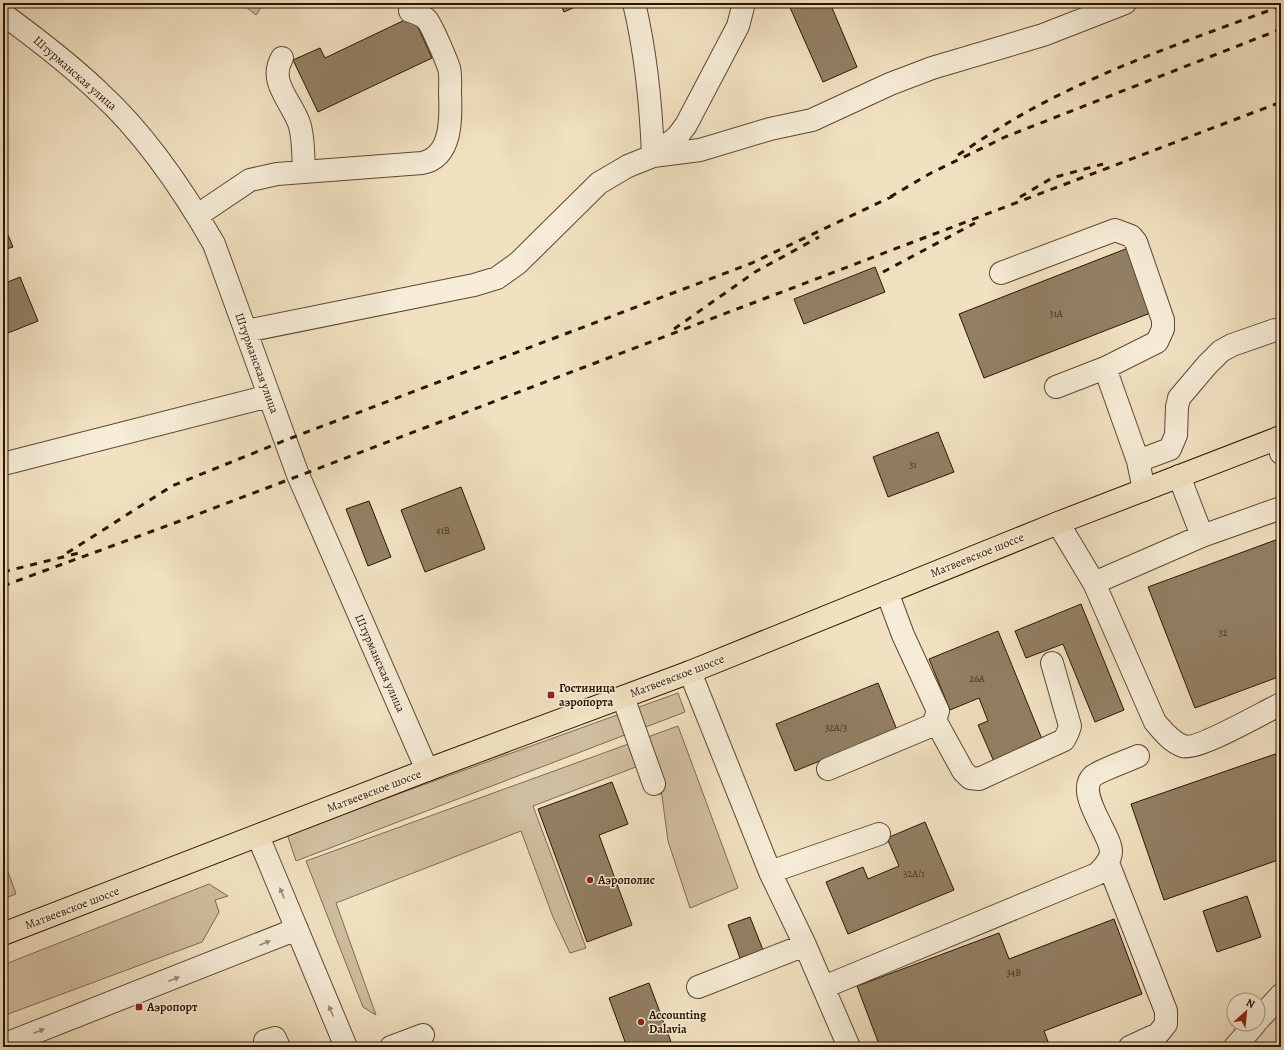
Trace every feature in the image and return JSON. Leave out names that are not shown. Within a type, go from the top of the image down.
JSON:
[{"type":"main road","name":"Матвеевское шоссе","points":[[3,934],[427,770],[690,672],[1058,522],[1179,476],[1280,443]]},
{"type":"street","points":[[634,3],[646,64],[652,124],[653,156]]},
{"type":"street","points":[[653,156],[677,137],[686,125],[738,26],[744,3]]},
{"type":"street","points":[[246,331],[474,285],[497,278],[518,263],[599,183],[628,166],[653,156],[700,150],[770,129],[812,120],[890,84],[932,68],[1043,35],[1124,3]]},
{"type":"street","points":[[198,215],[250,180],[277,174],[422,163],[428,162],[439,153],[446,142],[450,120],[449,68],[427,20],[420,14],[410,11]]},
{"type":"street","name":"Штурманская улица","points":[[3,14],[40,41],[101,93],[160,161],[198,215],[214,244],[298,475],[427,770]]},
{"type":"street","points":[[282,58],[276,74],[278,82],[299,123],[304,172]]},
{"type":"street","points":[[1001,273],[1115,230],[1131,236],[1136,242],[1163,320],[1163,328],[1157,342],[1105,368],[1056,387]]},
{"type":"street","points":[[1138,461],[1170,449],[1176,435],[1177,407],[1179,398],[1221,351],[1232,345],[1275,330]]},
{"type":"street","points":[[1105,368],[1138,461],[1144,490]]},
{"type":"street","points":[[3,464],[270,396]]},
{"type":"street","points":[[1179,476],[1202,536]]},
{"type":"street","points":[[1094,583],[1202,536],[1281,508]]},
{"type":"street","points":[[1058,522],[1094,583],[1155,722],[1168,737],[1184,747],[1201,744],[1281,704]]},
{"type":"street","points":[[828,768],[933,725],[935,720],[938,711],[903,635],[887,592]]},
{"type":"street","points":[[935,720],[963,771],[970,778],[979,780],[1064,740],[1070,726],[1052,663]]},
{"type":"street","points":[[690,672],[770,872],[806,945],[849,1047]]},
{"type":"street","points":[[623,697],[654,784]]},
{"type":"street","points":[[824,986],[1097,874],[1108,863],[1111,851],[1089,798],[1087,786],[1093,776],[1138,756]]},
{"type":"street","points":[[770,872],[879,834]]},
{"type":"street","points":[[258,836],[346,1047]]},
{"type":"street","points":[[1108,863],[1166,1011],[1166,1024],[1158,1034],[1130,1047]]},
{"type":"street","points":[[3,1045],[297,929]]},
{"type":"street","points":[[698,987],[806,945]]},
{"type":"street","points":[[1266,1011],[1281,995]]},
{"type":"street","points":[[1235,1047],[1248,1032]]},
{"type":"street","points":[[392,1047],[423,1035]]},
{"type":"shaded area","points":[[241,3],[264,3],[256,15]]},
{"type":"shaded area","points":[[678,693],[685,712],[296,861],[287,834]]},
{"type":"shaded area","points":[[678,726],[738,888],[690,908],[668,841],[657,759],[533,806],[586,948],[570,953],[553,917],[521,831],[336,903],[376,1015],[363,1007],[306,861]]},
{"type":"shaded area","points":[[3,858],[16,894],[3,899]]},
{"type":"shaded area","points":[[209,884],[228,896],[215,900],[219,912],[202,942],[3,1016],[3,965]]},
{"type":"building","points":[[560,3],[584,3],[564,12]]},
{"type":"building","points":[[788,3],[830,3],[857,67],[823,82]]},
{"type":"building","points":[[413,16],[432,58],[318,112],[293,60],[320,48],[325,58]]},
{"type":"building","points":[[3,223],[13,247],[3,250]]},
{"type":"building","points":[[1128,248],[1153,312],[984,378],[959,314]]},
{"type":"building","points":[[875,267],[885,292],[804,324],[794,299]]},
{"type":"building","points":[[20,277],[38,321],[3,335],[3,284]]},
{"type":"building","points":[[938,432],[954,472],[888,497],[873,457]]},
{"type":"building","points":[[461,487],[485,549],[425,572],[401,510]]},
{"type":"building","points":[[369,501],[391,557],[368,566],[346,509]]},
{"type":"building","points":[[1281,538],[1281,676],[1195,708],[1148,587]]},
{"type":"building","points":[[1081,604],[1124,710],[1095,722],[1063,644],[1026,658],[1015,631]]},
{"type":"building","points":[[998,631],[1044,744],[995,764],[978,725],[988,721],[979,698],[950,710],[929,659]]},
{"type":"building","points":[[878,683],[897,730],[795,771],[776,724]]},
{"type":"building","points":[[1281,752],[1281,859],[1164,900],[1131,804]]},
{"type":"building","name":"Аэрополис","points":[[612,782],[628,824],[599,835],[632,925],[587,942],[538,809]]},
{"type":"building","points":[[925,822],[954,890],[848,934],[826,882],[863,867],[868,879],[899,866],[887,838]]},
{"type":"building","points":[[1247,896],[1261,937],[1217,952],[1203,911]]},
{"type":"building","points":[[750,917],[763,950],[740,958],[728,925]]},
{"type":"building","points":[[1114,919],[1142,994],[1044,1031],[1050,1047],[880,1047],[857,986],[999,933],[1009,959]]},
{"type":"building","name":"Accounting Dalavia","points":[[649,983],[673,1047],[627,1047],[609,998]]},
{"type":"railway","points":[[958,155],[1026,113],[1077,86],[1134,61],[1281,6]]},
{"type":"railway","points":[[890,197],[931,173],[1005,137],[1281,29]]},
{"type":"railway","points":[[3,586],[180,521],[1281,102]]},
{"type":"railway","points":[[1020,197],[1052,178],[1103,164]]},
{"type":"railway","points":[[67,553],[172,486],[286,440],[752,263],[895,195]]},
{"type":"railway","points":[[883,272],[975,223]]},
{"type":"railway","points":[[674,329],[755,272],[819,237]]},
{"type":"railway","points":[[3,572],[79,553]]},
{"type":"place","name":"Гостиница аэропорта","points":[[551,695]]},
{"type":"place","name":"Аэрополис","points":[[590,880]]},
{"type":"place","name":"Аэропорт","points":[[139,1007]]},
{"type":"place","name":"Accounting Dalavia","points":[[641,1022]]}]
